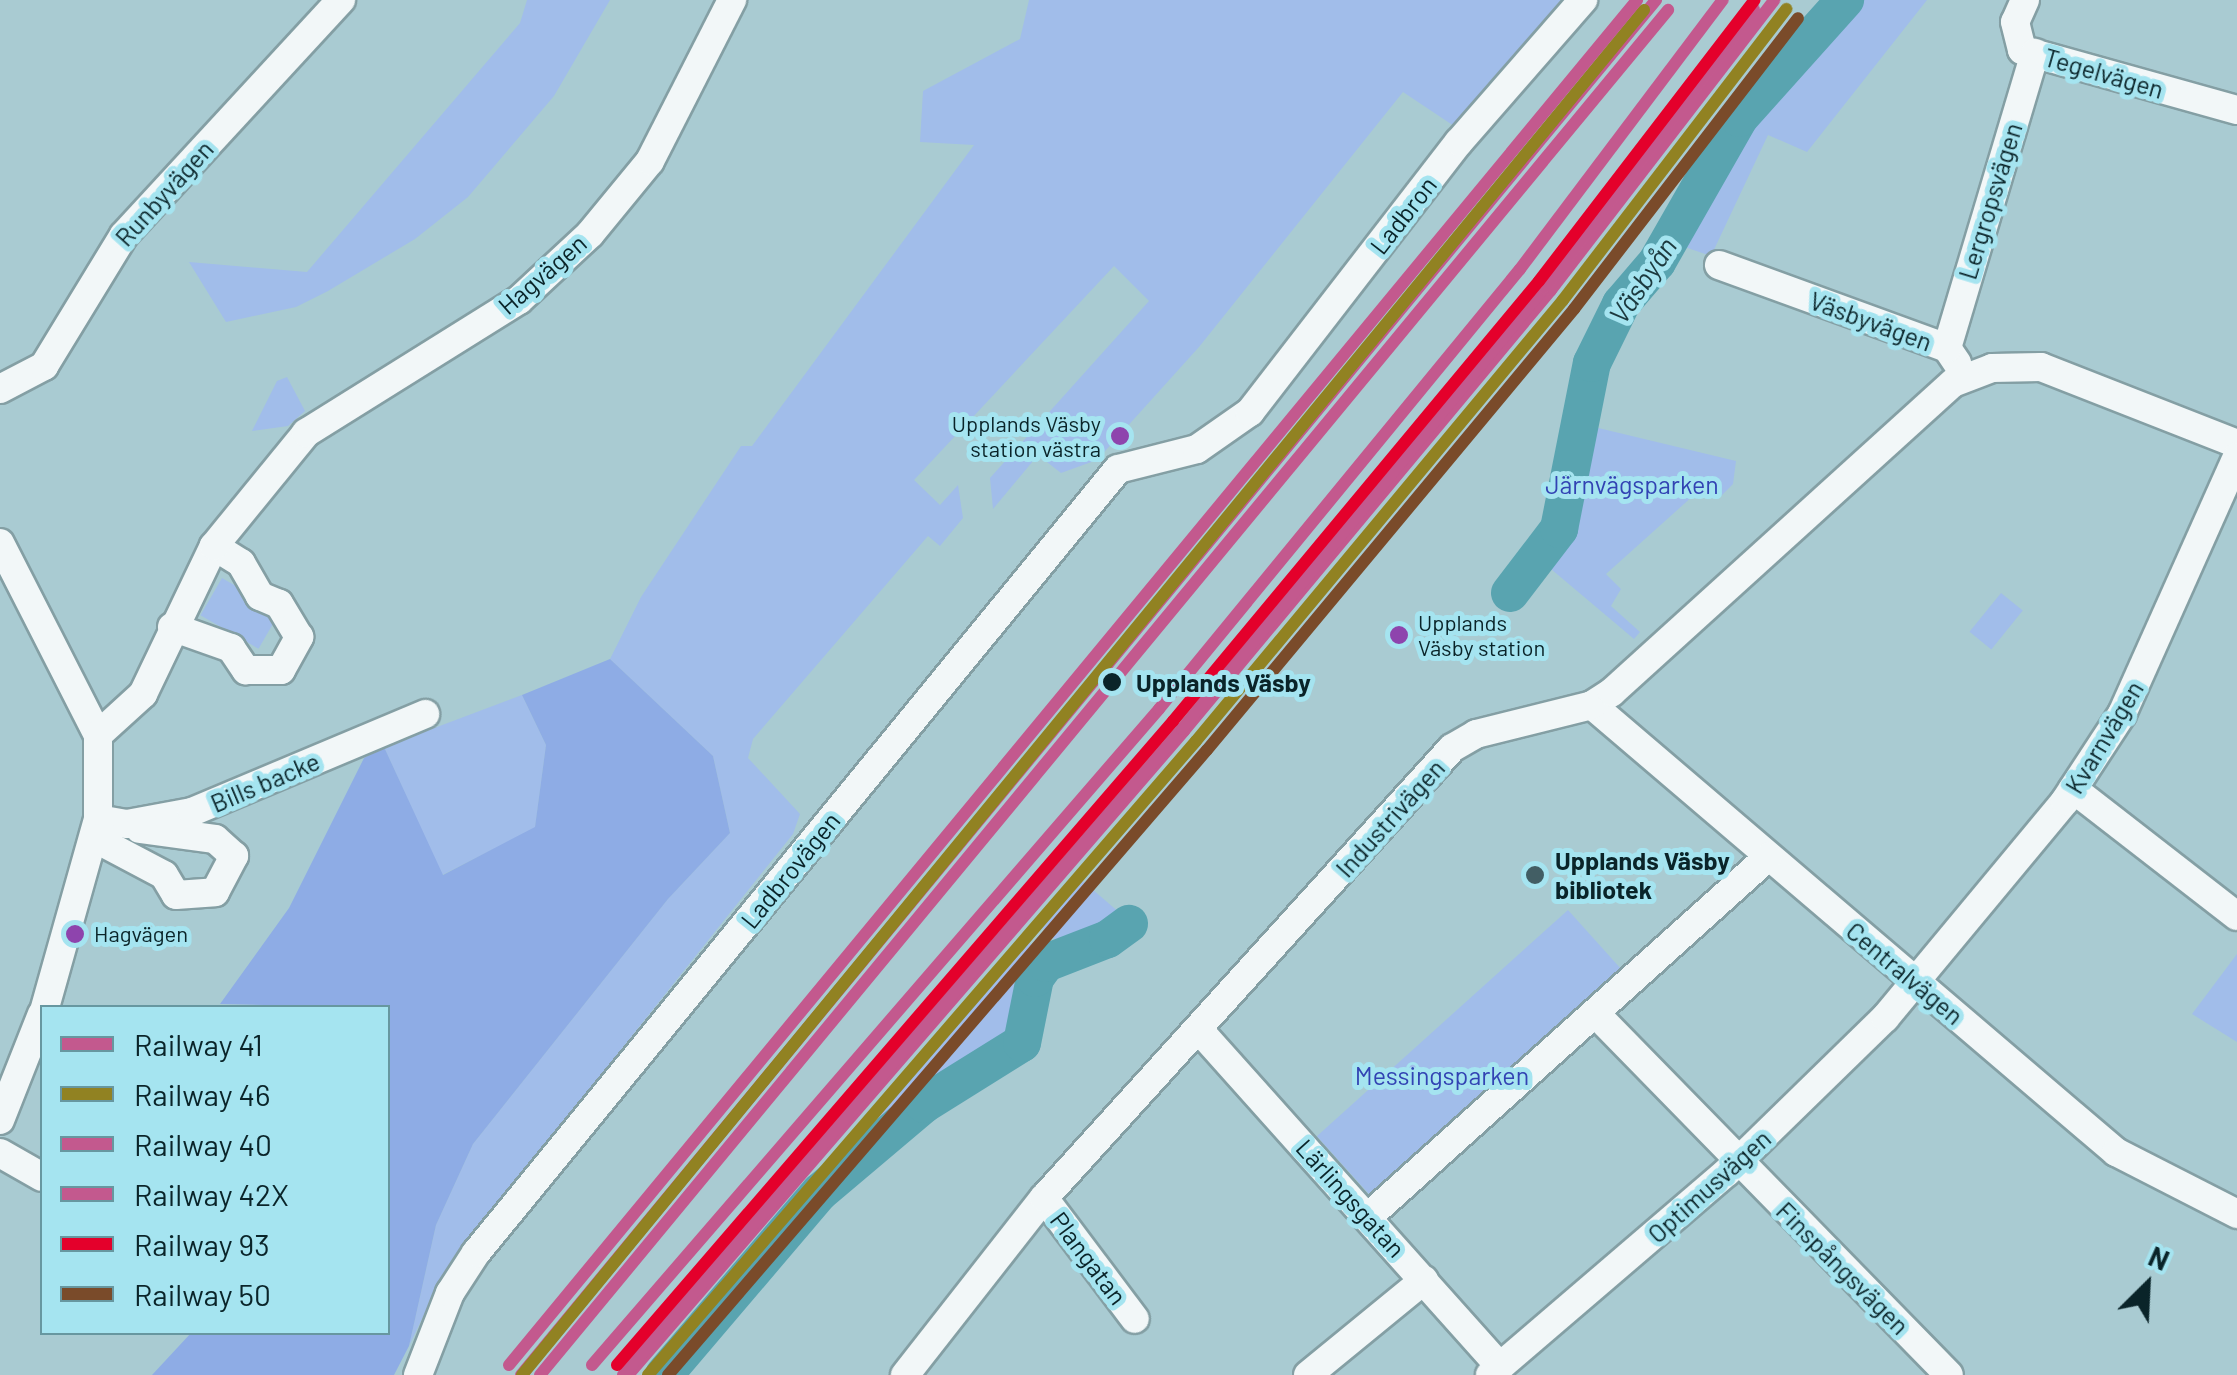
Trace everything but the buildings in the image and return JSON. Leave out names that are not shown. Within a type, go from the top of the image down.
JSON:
[{"type":"street","name":"Runbyvägen","points":[[0,390],[44,366],[124,235],[340,0]]},
{"type":"street","name":"Hagvägen","points":[[98,736],[143,694],[214,546],[306,434],[519,300],[590,234],[650,162],[732,0]]},
{"type":"street","name":"Ladbron","points":[[1225,432],[1250,412],[1460,142],[1583,0]]},
{"type":"street","name":"Tegelvägen","points":[[2025,0],[2015,22],[2022,50],[2237,110]]},
{"type":"street","name":"Lergropsvägen","points":[[1946,348],[2035,54]]},
{"type":"street","name":"Väsbyvägen","points":[[1719,265],[1946,348],[1966,376]]},
{"type":"street","points":[[1966,376],[2008,368],[2068,374],[2237,444]]},
{"type":"street","name":"Industrivägen","points":[[905,1375],[1044,1198],[1200,1031],[1452,748],[1476,734],[1592,704],[1966,376]]},
{"type":"street","name":"Ladbrovägen","points":[[418,1375],[450,1293],[476,1253],[1118,470],[1197,449],[1225,432]]},
{"type":"street","name":"Kvarnvägen","points":[[1914,982],[2073,789],[2128,701],[2237,458]]},
{"type":"street","points":[[0,542],[98,736],[96,827],[46,1005]]},
{"type":"street","points":[[172,627],[232,648],[246,670],[280,670],[299,636],[280,604],[260,596],[241,564],[214,546]]},
{"type":"street","name":"Centralvägen","points":[[1592,704],[2116,1152],[2237,1214]]},
{"type":"street","name":"Bills backe","points":[[96,827],[192,812],[425,714]]},
{"type":"street","points":[[2073,789],[2237,916]]},
{"type":"street","points":[[1368,1217],[1768,857]]},
{"type":"street","name":"Optimusvägen","points":[[1495,1371],[1738,1161],[1914,982]]},
{"type":"street","name":"Finspångsvägen","points":[[1595,1012],[1949,1375]]},
{"type":"street","points":[[0,1120],[40,1021]]},
{"type":"street","name":"Lärlingsgatan","points":[[1200,1031],[1424,1280],[1495,1371]]},
{"type":"street","points":[[0,1154],[40,1176]]},
{"type":"street","name":"Plangatan","points":[[1044,1198],[1134,1319]]},
{"type":"street","points":[[1308,1375],[1424,1280]]},
{"type":"green space","points":[[527,0],[610,0],[554,96],[468,197],[415,239],[328,291],[296,307],[226,322],[189,262],[307,272],[520,23]]},
{"type":"green space","points":[[1029,0],[1564,0],[1454,126],[1403,92],[1199,347],[1097,460],[1061,473],[1038,455],[993,509],[990,478],[1149,301],[1114,266],[914,480],[940,505],[958,485],[963,518],[940,546],[928,536],[753,739],[748,758],[800,814],[793,834],[476,1231],[442,1277],[409,1346],[436,1225],[473,1144],[668,899],[730,833],[713,756],[610,659],[641,597],[741,446],[752,446],[974,145],[920,142],[923,91],[1020,39]]},
{"type":"green space","points":[[1855,0],[1927,0],[1807,152],[1768,135],[1711,256],[1679,245],[1746,123]]},
{"type":"green space","points":[[287,377],[305,411],[288,426],[252,431],[277,381]]},
{"type":"green space","name":"Järnvägsparken","points":[[1590,426],[1736,461],[1733,484],[1721,496],[1704,486],[1606,574],[1621,589],[1611,606],[1640,632],[1634,639],[1551,569],[1577,523]]},
{"type":"green space","points":[[222,578],[280,612],[259,649],[200,615]]},
{"type":"green space","points":[[2001,593],[2023,611],[1991,649],[1970,632]]},
{"type":"green space","points":[[522,695],[546,745],[535,828],[442,875],[384,747]]},
{"type":"green space","points":[[1077,876],[1121,914],[1061,945],[1037,923]]},
{"type":"green space","name":"Messingsparken","points":[[1568,910],[1621,969],[1370,1195],[1317,1136]]},
{"type":"green space","points":[[1024,938],[1039,951],[1015,979],[1008,1037],[916,1090],[821,1172]]},
{"type":"green space","points":[[2237,954],[2237,1042],[2192,1014]]},
{"type":"shaded area","points":[[610,659],[713,756],[730,833],[668,899],[473,1144],[436,1225],[409,1346],[394,1375],[152,1375],[189,1335],[390,1335],[390,1005],[220,1004],[289,908],[364,758],[384,747],[443,875],[535,827],[546,745],[522,695]]},
{"type":"waterway","name":"Väsbyån","points":[[1510,593],[1559,529],[1592,363],[1621,304],[1657,262],[1739,118],[1845,0]]},
{"type":"waterway","name":"Väsbyån","points":[[664,1375],[820,1192],[924,1104],[1022,1043],[1035,978],[1046,963],[1108,939],[1129,924]]},
{"type":"rail line","name":"42X","points":[[509,1365],[1637,0]]},
{"type":"rail line","name":"41","points":[[521,1375],[1656,0]]},
{"type":"rail line","name":"42X","points":[[592,1365],[1159,709],[1520,269],[1723,0]]},
{"type":"rail line","name":"93","points":[[617,1365],[1173,721],[1539,281],[1755,0]]},
{"type":"rail line","name":"41","points":[[628,1375],[1184,731],[1551,290],[1774,0]]},
{"type":"rail line","name":"40","points":[[623,1375],[1182,729],[1544,288],[1754,9]]},
{"type":"rail line","name":"46","points":[[648,1375],[1196,741],[1563,300],[1786,9]]},
{"type":"rail line","name":"46","points":[[522,1375],[1644,10]]},
{"type":"rail line","name":"40","points":[[540,1375],[1668,10]]},
{"type":"rail line","name":"50","points":[[668,1375],[1207,750],[1574,309],[1798,18]]},
{"type":"place","name":"Upplands Väsby station västra","points":[[1120,436]]},
{"type":"place","name":"Upplands Väsby station","points":[[1399,635]]},
{"type":"place","name":"Upplands Väsby","points":[[1112,682]]},
{"type":"place","name":"Upplands Väsby bibliotek","points":[[1535,875]]},
{"type":"place","name":"Hagvägen","points":[[75,934]]}]
